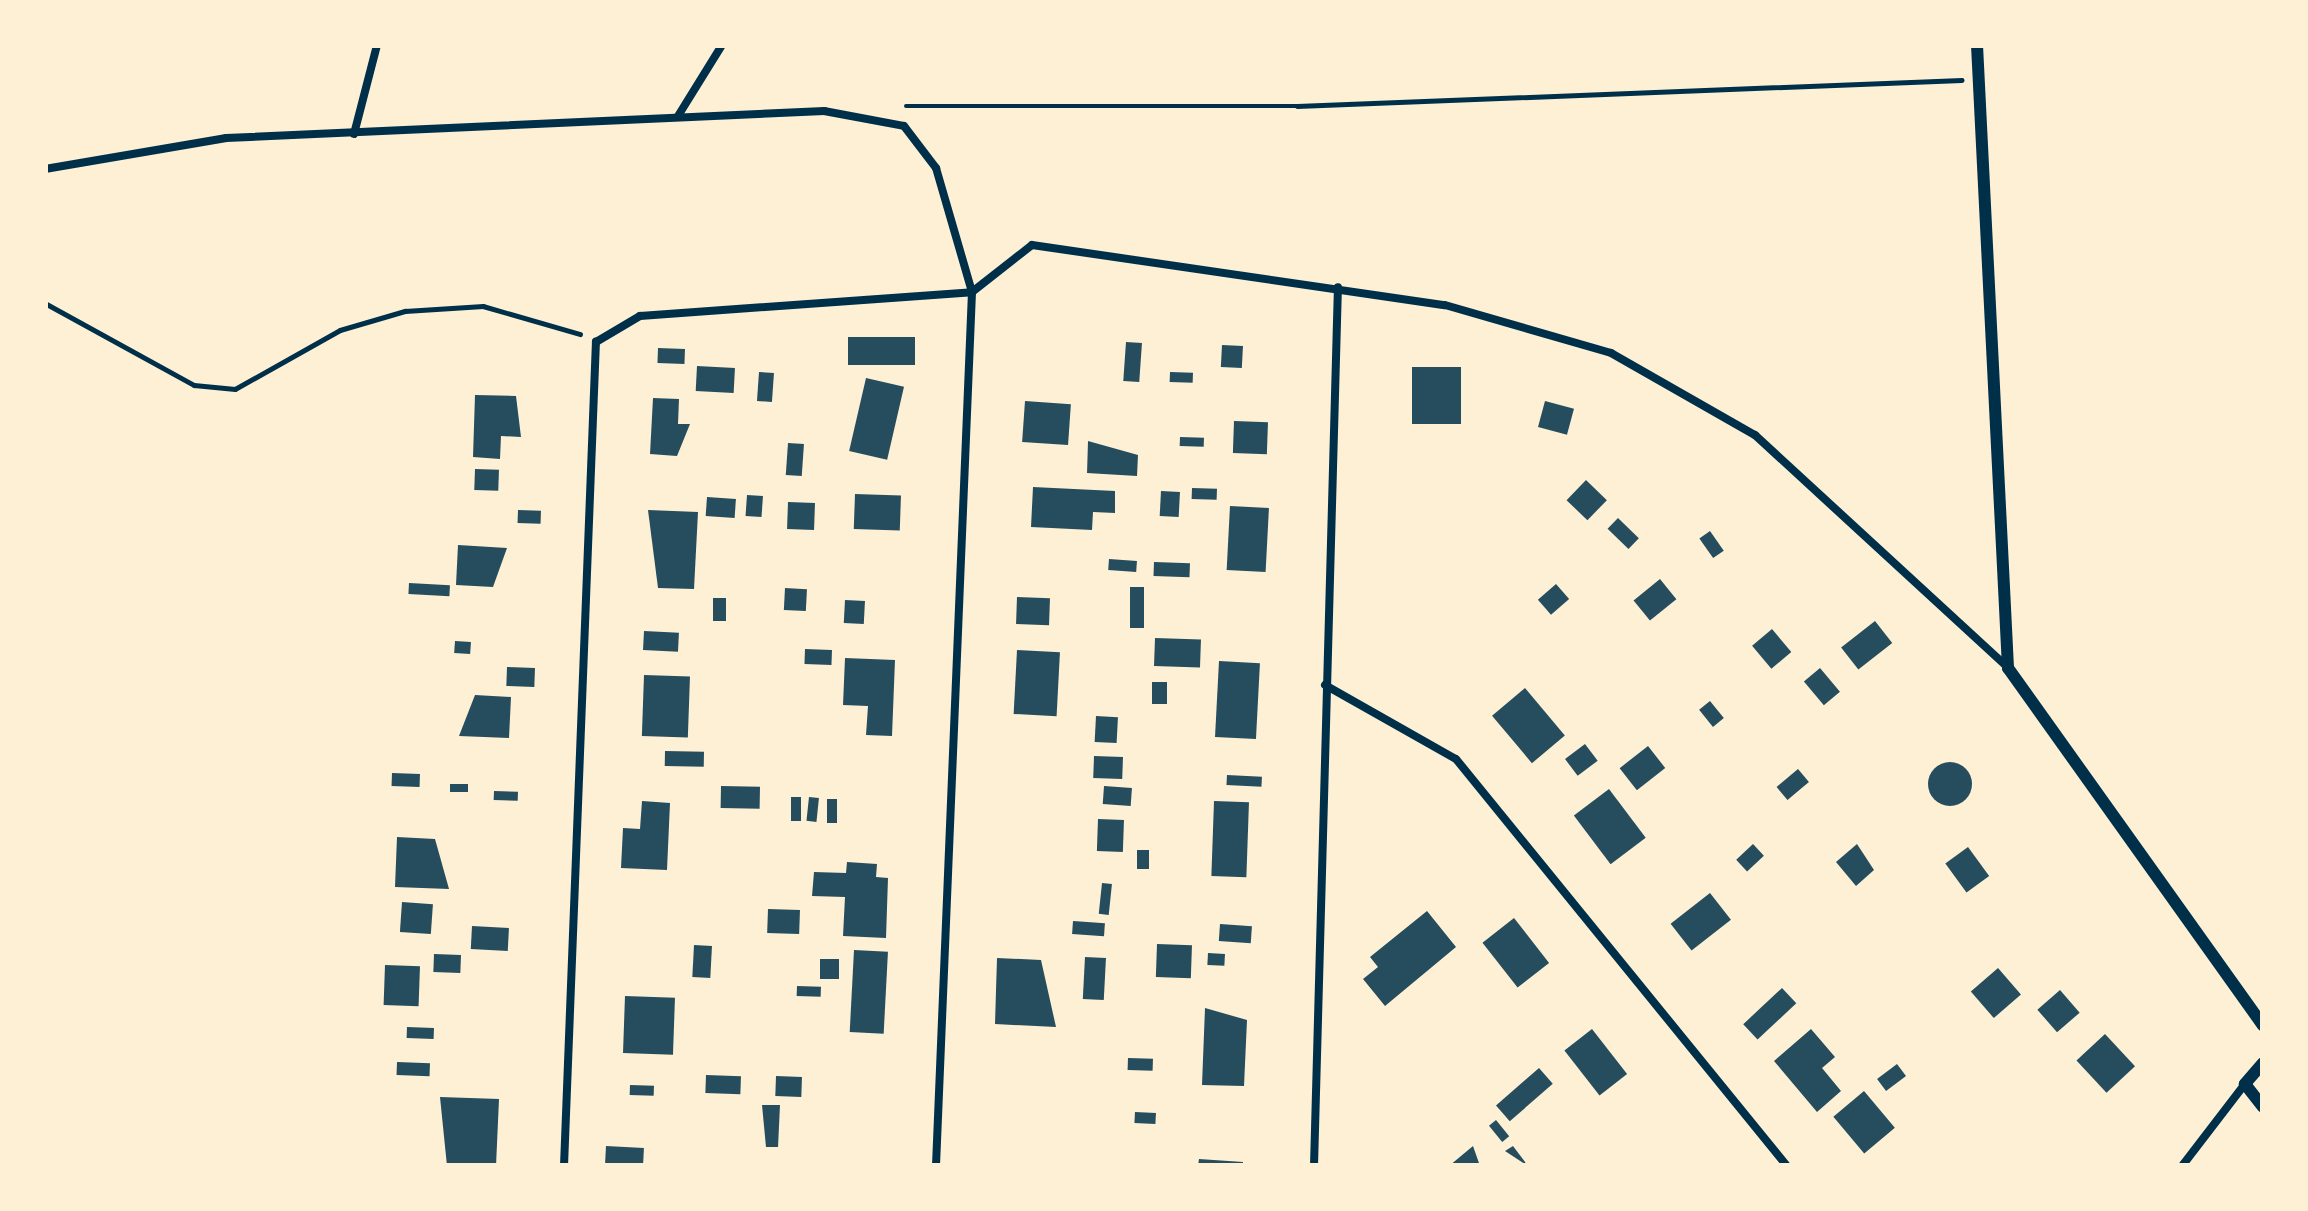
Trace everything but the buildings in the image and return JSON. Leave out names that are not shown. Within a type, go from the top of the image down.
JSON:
[{"type":"street","points":[[1977,45],[2008,668],[2263,1025]]},
{"type":"street","points":[[2263,1063],[2245,1084],[2263,1107]]},
{"type":"lane","points":[[355,134],[377,45]]},
{"type":"lane","points":[[677,117],[722,45]]},
{"type":"lane","points":[[45,170],[226,138],[677,117],[860,118],[904,126],[935,168],[972,292],[936,1166]]},
{"type":"lane","points":[[564,1166],[596,342],[640,316],[972,292],[1032,245],[1338,287],[1611,353],[1755,435],[2008,668]]},
{"type":"lane","points":[[1314,1166],[1338,287]]},
{"type":"lane","points":[[1325,686],[1456,759],[1787,1166]]},
{"type":"lane","points":[[2182,1166],[2245,1084]]},
{"type":"path","points":[[860,118],[930,101],[1297,106],[1913,90],[1979,76]]},
{"type":"path","points":[[45,303],[194,385],[235,388],[340,330],[405,311],[483,306],[547,317],[596,342]]}]
